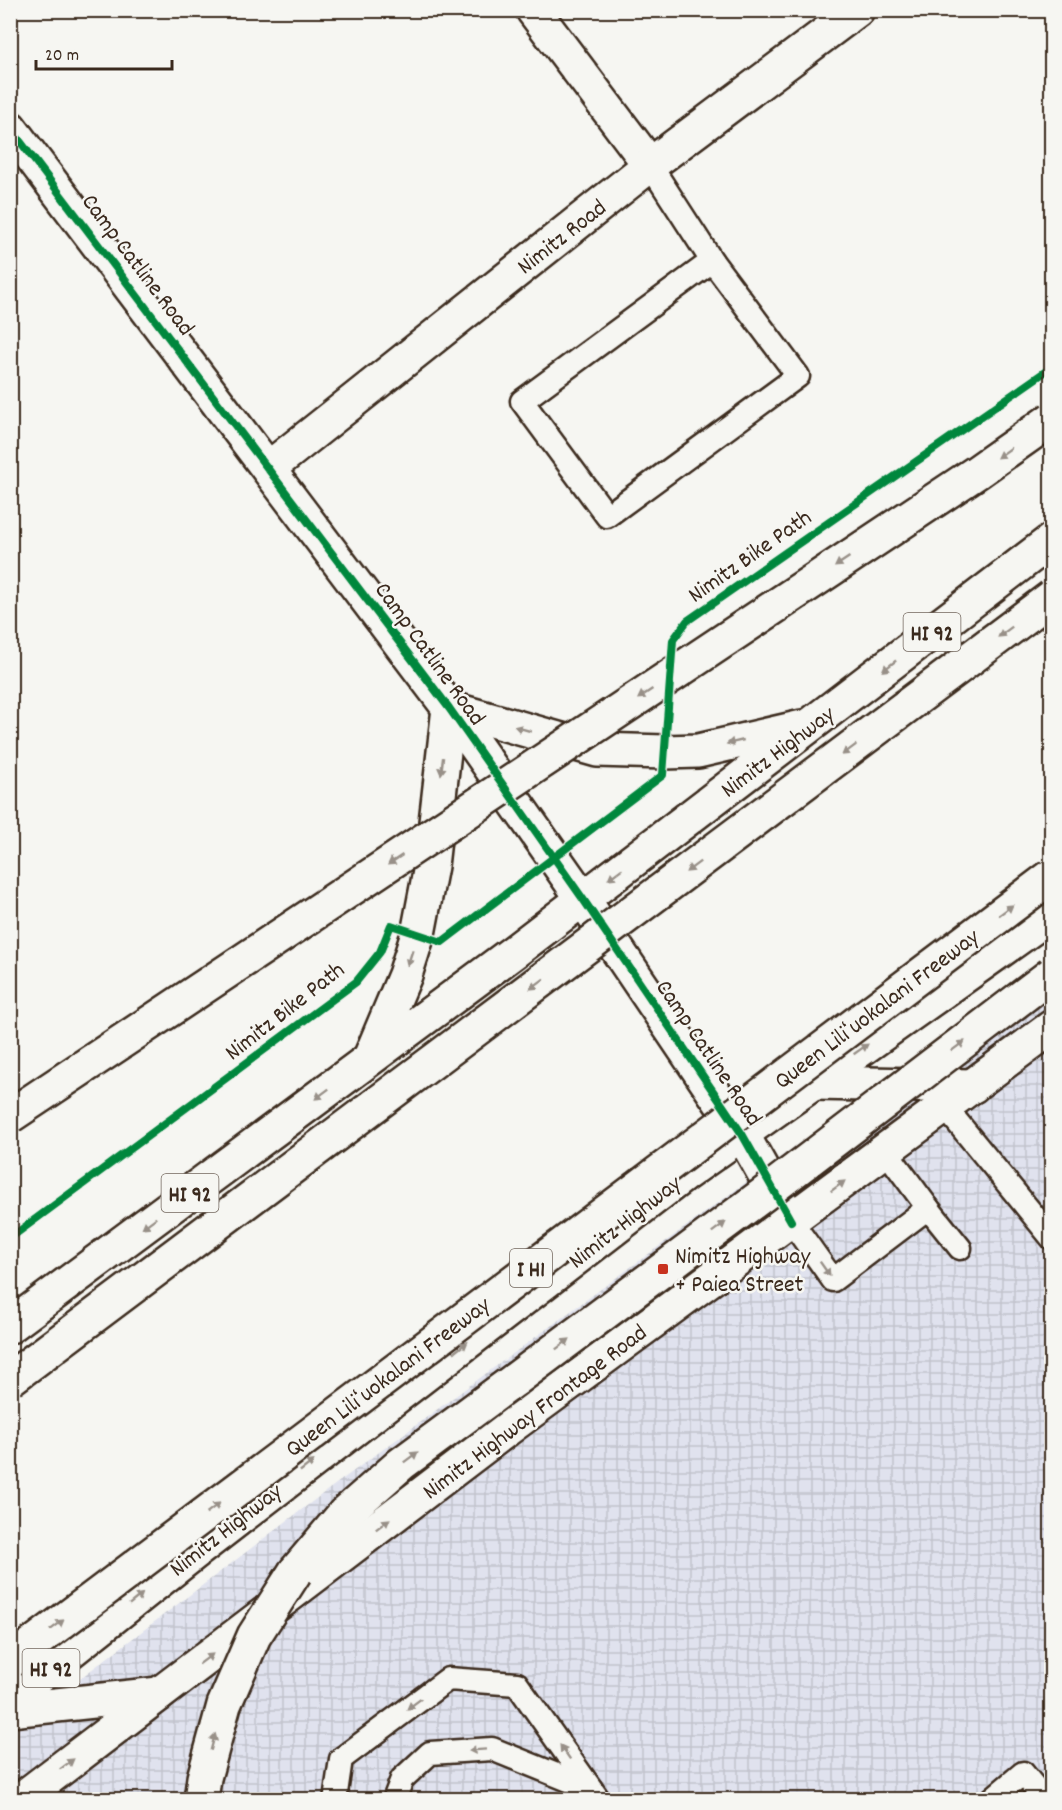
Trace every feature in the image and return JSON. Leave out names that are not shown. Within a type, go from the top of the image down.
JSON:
[{"type":"main road","points":[[533,10],[650,165]]},
{"type":"main road","name":"Nimitz Road","points":[[269,468],[650,165],[857,10]]},
{"type":"main road","name":"Camp Catline Road","points":[[10,128],[449,708],[583,899],[742,1134],[791,1221]]},
{"type":"main road","points":[[10,1116],[967,479],[1052,419]]},
{"type":"main road","name":"Nimitz Highway","points":[[10,1326],[583,899],[1052,540]]},
{"type":"main road","points":[[10,1379],[1052,597]]},
{"type":"main road","points":[[369,1059],[405,975],[418,934],[431,866],[449,708],[597,750],[698,751],[812,724]]},
{"type":"main road","name":"Queen Liliʻuokalani Freeway","points":[[10,1661],[1052,876]]},
{"type":"main road","name":"Nimitz Highway","points":[[10,1700],[194,1553],[685,1174],[1052,914]]},
{"type":"main road","points":[[201,1800],[204,1778],[224,1705],[254,1636],[295,1572],[344,1514],[401,1464],[764,1194],[1052,974]]},
{"type":"main road","name":"Nimitz Highway Frontage Road","points":[[20,1800],[519,1420],[1052,1027]]},
{"type":"main road","points":[[813,1083],[973,1086]]},
{"type":"main road","points":[[10,1710],[159,1694]]},
{"type":"lane","points":[[650,165],[712,261],[798,376],[607,516],[522,401],[712,261]]},
{"type":"lane","points":[[945,1107],[1049,1229]]},
{"type":"lane","points":[[886,1151],[960,1248]]},
{"type":"lane","points":[[791,1221],[833,1280],[928,1208]]},
{"type":"lane","points":[[335,1800],[340,1759],[448,1679],[517,1684],[595,1794]]},
{"type":"lane","points":[[394,1800],[402,1779],[430,1753],[492,1749],[595,1794]]},
{"type":"lane","points":[[991,1800],[1023,1773],[1045,1800]]},
{"type":"shaded area","points":[[1051,958],[1051,1799],[11,1800],[11,1731],[321,1495]]},
{"type":"cycle path","points":[[10,128],[449,708],[583,899],[742,1134],[791,1221]]},
{"type":"cycle path","name":"Nimitz Bike Path","points":[[10,1238],[356,982],[380,952],[391,925],[442,942],[663,775],[673,640],[687,621],[1052,367]]},
{"type":"place","name":"Nimitz Highway + Paiea Street","points":[[663,1269]]}]
